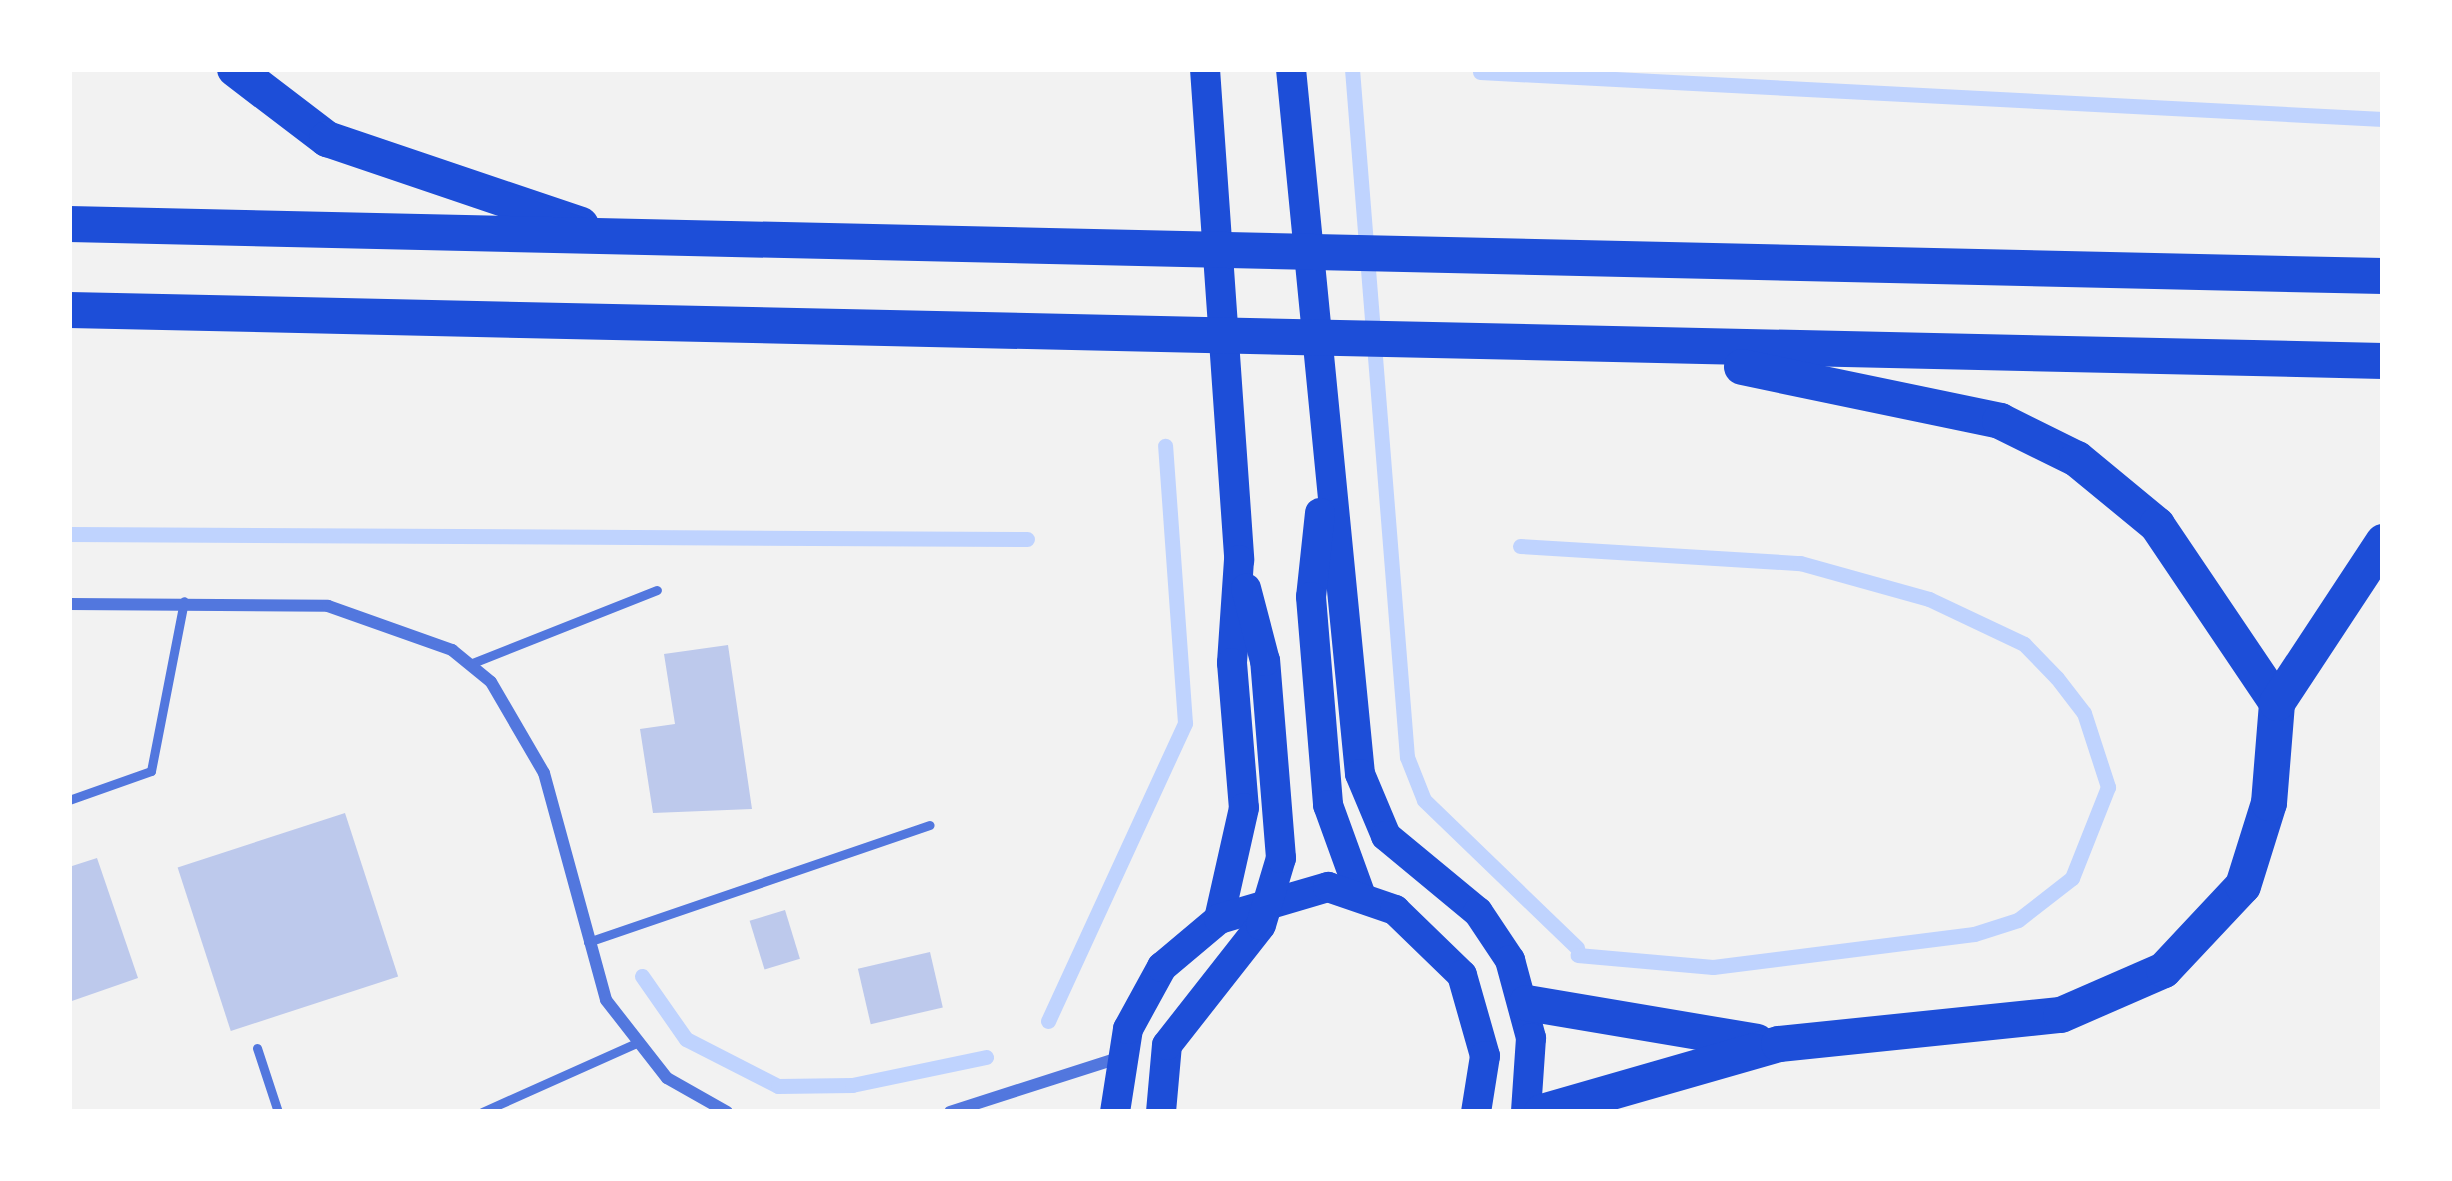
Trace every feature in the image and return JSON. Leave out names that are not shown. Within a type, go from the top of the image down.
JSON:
[{"type":"highway","points":[[235,69],[327,140],[624,238]]},
{"type":"highway","points":[[69,224],[2383,276]]},
{"type":"highway","points":[[69,310],[2383,361]]},
{"type":"highway","points":[[1651,347],[2000,421],[2077,459],[2157,525],[2277,703]]},
{"type":"highway","points":[[1542,1112],[1779,1044],[2061,1015],[2164,970],[2222,918],[2259,848],[2277,703],[2383,542]]},
{"type":"highway","points":[[1527,1003],[1779,1044]]},
{"type":"main road","points":[[1204,69],[1239,560],[1232,663],[1244,842],[1219,919]]},
{"type":"main road","points":[[1291,69],[1323,480],[1371,809],[1408,861],[1487,923],[1527,1003],[1526,1112]]},
{"type":"main road","points":[[1323,480],[1311,597],[1326,782],[1360,896]]},
{"type":"main road","points":[[1161,1112],[1167,1045],[1244,953],[1271,896],[1281,859],[1265,661],[1239,560]]},
{"type":"main road","points":[[1114,1112],[1120,1058],[1148,984],[1219,919],[1271,896],[1328,886],[1360,896],[1426,933],[1469,991],[1485,1056],[1476,1112]]},
{"type":"main road","points":[[1469,991],[1527,1003]]},
{"type":"street","points":[[69,604],[184,601],[379,616],[470,664],[544,772],[588,942],[634,1044],[727,1112]]},
{"type":"street","points":[[950,1112],[1120,1058]]},
{"type":"lane","points":[[470,664],[657,590]]},
{"type":"lane","points":[[69,800],[151,771],[184,601]]},
{"type":"lane","points":[[588,942],[929,825]]},
{"type":"lane","points":[[482,1112],[634,1044]]},
{"type":"lane","points":[[257,1048],[278,1112]]},
{"type":"building","points":[[728,645],[752,809],[653,813],[640,729],[675,724],[664,654]]},
{"type":"building","points":[[345,813],[398,977],[231,1031],[178,867]]},
{"type":"building","points":[[97,858],[138,978],[69,1002],[69,867]]},
{"type":"building","points":[[785,910],[800,959],[765,970],[750,921]]},
{"type":"building","points":[[930,952],[943,1008],[871,1024],[858,969]]},
{"type":"waterway","points":[[1352,69],[1407,757],[1424,800],[1577,948]]},
{"type":"waterway","points":[[1480,72],[2383,119]]},
{"type":"waterway","points":[[1048,1021],[1185,723],[1165,446]]},
{"type":"waterway","points":[[69,534],[1027,539]]},
{"type":"waterway","points":[[1520,546],[1800,563],[1929,599],[2024,644],[2057,678],[2084,713],[2108,787],[2072,878],[2018,920],[1974,934],[1713,967],[1578,955]]},
{"type":"waterway","points":[[642,976],[686,1039],[778,1086],[852,1085],[986,1057]]}]
